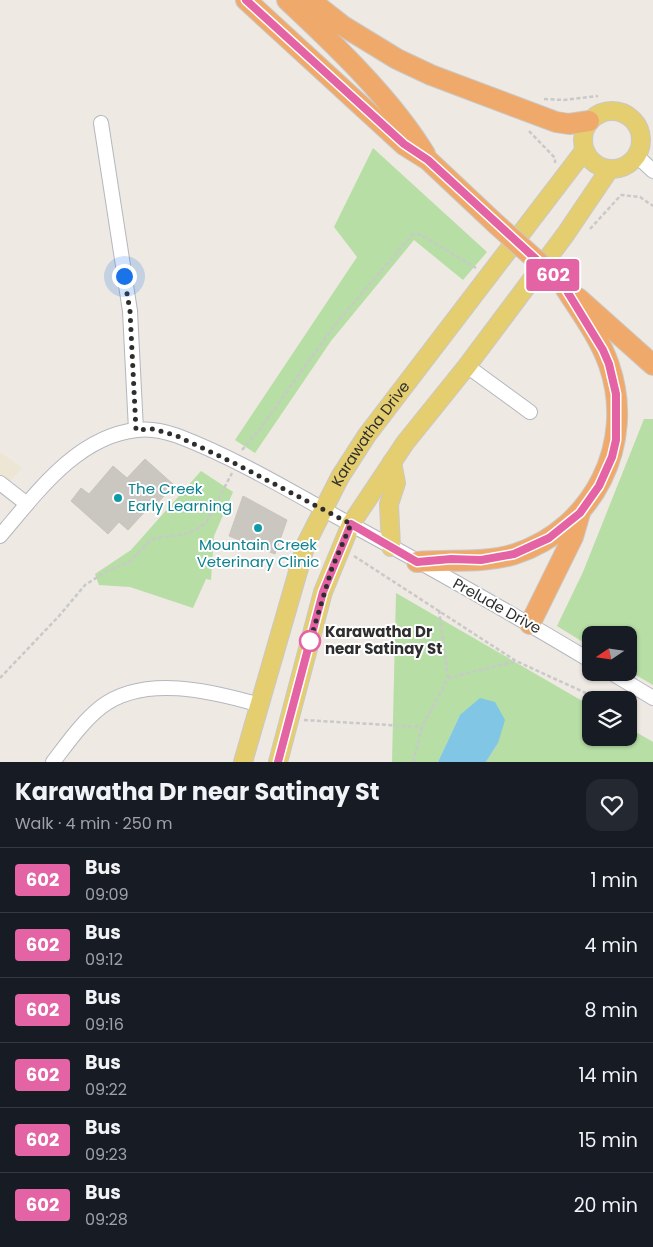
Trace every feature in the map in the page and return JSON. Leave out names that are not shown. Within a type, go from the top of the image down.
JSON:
[{"type":"highway","points":[[230,0],[272,24]]},
{"type":"highway","points":[[246,0],[404,144],[428,160],[496,224],[653,365]]},
{"type":"highway","points":[[287,0],[331,41],[374,88],[413,134],[428,160]]},
{"type":"highway","points":[[310,0],[368,42],[431,75],[556,122],[569,124],[589,121]]},
{"type":"highway","points":[[417,562],[451,559],[481,560],[514,554],[549,538],[580,513],[599,486],[612,457],[617,423],[616,394],[603,350],[562,283]]},
{"type":"highway","points":[[530,624],[573,537],[580,513]]},
{"type":"main road","points":[[617,111],[628,115],[640,131],[641,142],[637,156],[630,164],[621,169],[609,170],[599,167],[591,161],[584,151],[584,130],[589,121],[597,114],[617,111]]},
{"type":"main road","name":"Karawatha Drive","points":[[243,762],[300,561],[323,509],[352,455],[584,151]]},
{"type":"main road","points":[[278,762],[318,611],[351,524],[392,462],[467,366],[564,235],[609,170]]},
{"type":"main road","points":[[391,546],[389,504],[396,483],[392,462]]},
{"type":"street","points":[[0,536],[27,504],[64,466],[90,446],[136,430],[130,311],[101,123]]},
{"type":"street","points":[[637,156],[653,171]]},
{"type":"street","points":[[467,366],[530,412]]},
{"type":"street","name":"Prelude Drive","points":[[136,430],[154,429],[172,434],[236,464],[391,546],[582,656]]},
{"type":"street","points":[[0,483],[27,504]]},
{"type":"street","points":[[625,681],[653,698]]},
{"type":"street","points":[[52,762],[101,707],[127,692],[169,688],[200,692],[260,705]]},
{"type":"path","points":[[539,99],[564,100],[598,96]]},
{"type":"path","points":[[0,678],[59,616],[85,585],[107,571],[130,562],[152,539],[190,532],[206,522],[243,449],[260,430],[338,321],[412,235],[419,234],[426,237],[480,270]]},
{"type":"path","points":[[340,550],[359,559],[516,660],[582,691]]},
{"type":"path","points":[[413,762],[422,727],[448,678],[439,610]]},
{"type":"path","points":[[448,678],[516,660]]},
{"type":"path","points":[[289,719],[422,727]]},
{"type":"shaded area","points":[[0,452],[22,468],[0,492]]},
{"type":"green space","points":[[373,148],[487,252],[463,280],[414,240],[331,341],[255,453],[235,440],[357,257],[334,227]]},
{"type":"green space","points":[[644,419],[653,419],[653,685],[638,676],[638,626],[582,626],[582,641],[557,626],[583,572]]},
{"type":"green space","points":[[201,471],[233,492],[214,536],[211,580],[206,579],[193,608],[130,587],[99,585],[95,574],[131,550]]},
{"type":"green space","points":[[396,593],[582,701],[582,746],[637,746],[637,733],[653,742],[653,762],[486,762],[498,743],[460,715],[438,762],[392,762]]},
{"type":"water","points":[[480,698],[495,702],[505,720],[498,743],[486,762],[438,762],[460,715]]},
{"type":"building","name":"The Creek Early Learning","points":[[145,459],[174,485],[154,507],[151,505],[128,530],[119,522],[108,534],[71,501],[81,488],[89,494],[113,466],[127,478]]},
{"type":"building","name":"Mountain Creek Veterinary Clinic","points":[[243,496],[287,520],[275,554],[229,536]]},
{"type":"bus line","name":"602","points":[[246,0],[404,144],[428,160],[562,283],[603,350],[613,378],[618,407],[616,440],[612,457],[599,486],[580,513],[549,538],[532,547],[498,558],[417,562],[351,524],[323,592],[278,762]]},
{"type":"place","name":"The Creek Early Learning","points":[[118,498]]},
{"type":"place","name":"Mountain Creek Veterinary Clinic","points":[[258,528]]},
{"type":"place","name":"Karawatha Dr near Satinay St","points":[[310,641]]},
{"type":"route","points":[[124,276],[130,311],[136,430],[154,429],[191,442],[351,524],[323,592],[310,641]]}]
